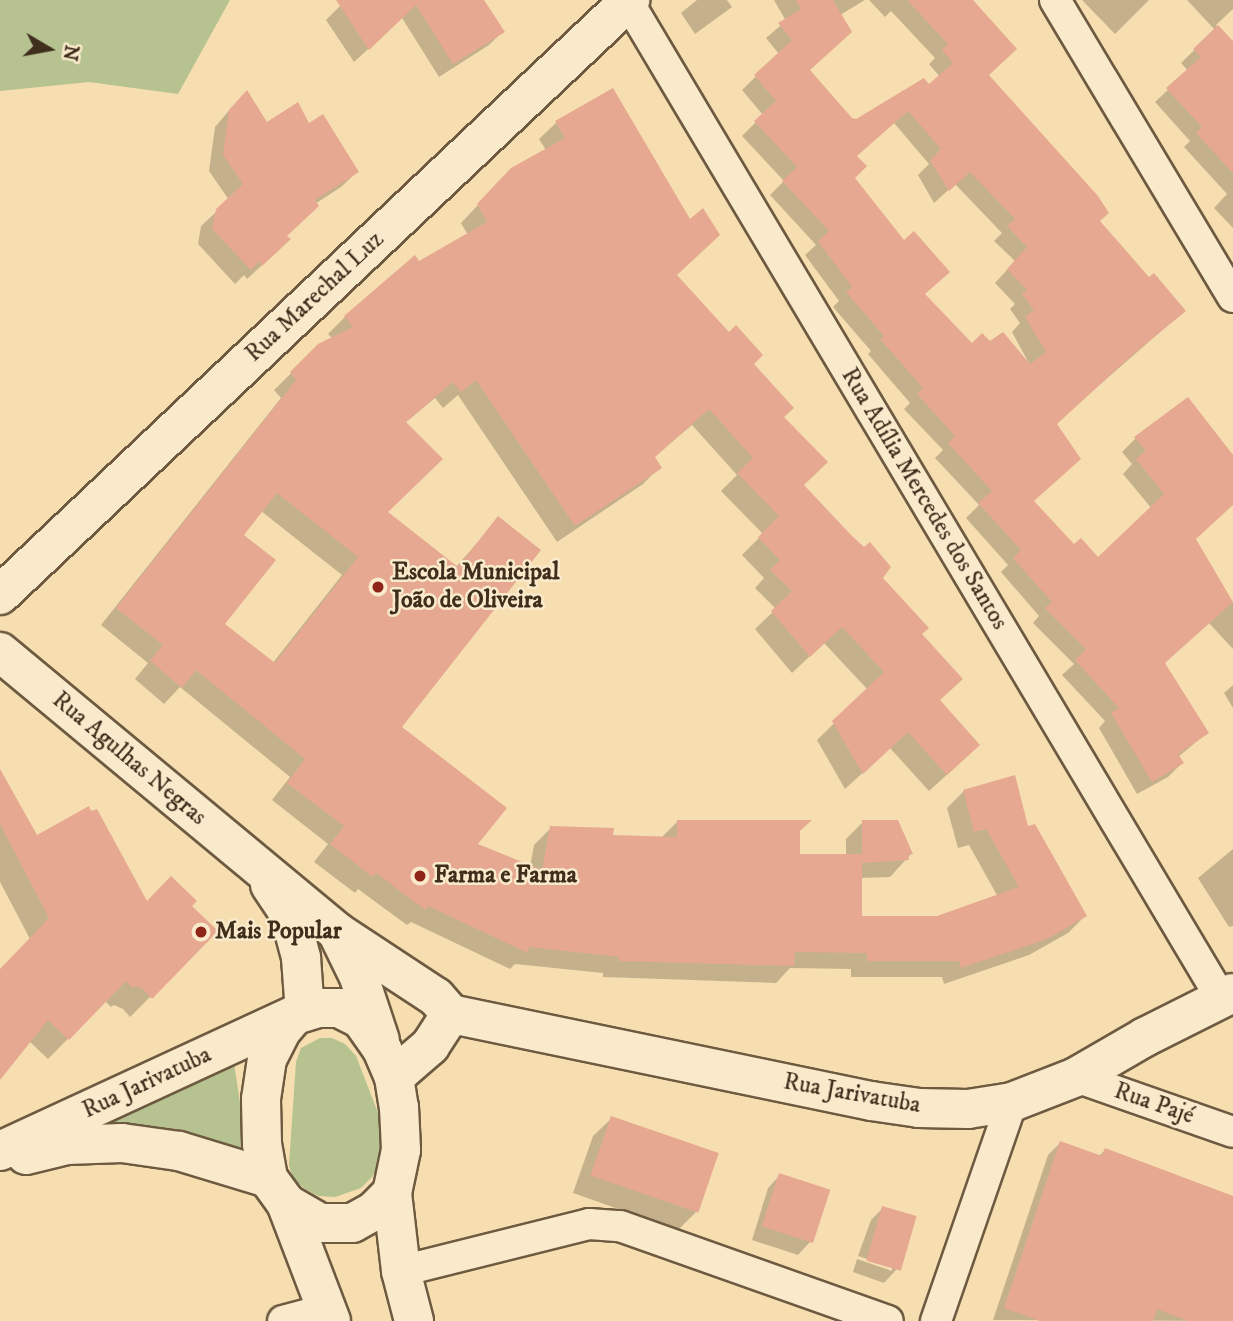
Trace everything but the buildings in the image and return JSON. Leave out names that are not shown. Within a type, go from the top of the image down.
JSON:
[{"type":"main road","name":"Rua Marechal Luz","points":[[0,595],[628,1]]},
{"type":"main road","name":"Rua Agulhas Negras","points":[[0,652],[337,932],[421,986]]},
{"type":"main road","name":"Rua Agulhas Negras","points":[[257,866],[286,908],[301,958],[326,1009],[388,1063]]},
{"type":"main road","name":"Rua Agulhas Negras","points":[[326,1009],[337,932]]},
{"type":"main road","name":"Rua Jarivatuba","points":[[0,1151],[326,1009],[421,986]]},
{"type":"main road","points":[[415,1321],[401,1271],[392,1193],[401,1150],[399,1107],[388,1063],[430,1046],[451,1014],[421,986]]},
{"type":"main road","name":"Rua Jarivatuba","points":[[451,1014],[871,1101],[919,1108],[968,1109],[1012,1102],[1076,1077],[1227,996]]},
{"type":"main road","points":[[326,1009],[281,1031],[267,1059],[261,1099],[261,1144],[277,1190],[330,1315]]},
{"type":"main road","name":"Rua Jarivatuba","points":[[0,1162],[67,1145],[122,1143],[178,1151],[277,1190]]},
{"type":"main road","points":[[277,1190],[320,1223],[352,1223],[373,1211],[392,1193]]},
{"type":"street","points":[[1055,0],[1233,297]]},
{"type":"street","name":"Rua Adília Mercedes dos Santos","points":[[628,1],[1227,996]]},
{"type":"street","name":"Rua Pajé","points":[[1076,1077],[1233,1132]]},
{"type":"street","points":[[936,1321],[1012,1102]]},
{"type":"street","points":[[401,1271],[568,1228],[589,1224],[620,1226],[888,1321]]},
{"type":"street","points":[[283,1321],[330,1315]]},
{"type":"green space","points":[[0,0],[230,0],[178,94],[89,82],[0,91]]},
{"type":"green space","points":[[320,1038],[332,1038],[345,1044],[356,1056],[380,1118],[383,1142],[380,1163],[372,1177],[361,1188],[335,1197],[318,1196],[305,1189],[293,1179],[289,1165],[296,1062],[301,1048]]},
{"type":"green space","points":[[234,1063],[247,1149],[243,1151],[192,1134],[95,1124]]},
{"type":"place","name":"Escola Municipal João de Oliveira","points":[[378,587]]},
{"type":"place","name":"Farma e Farma","points":[[420,876]]},
{"type":"place","name":"Mais Popular","points":[[201,932]]}]
